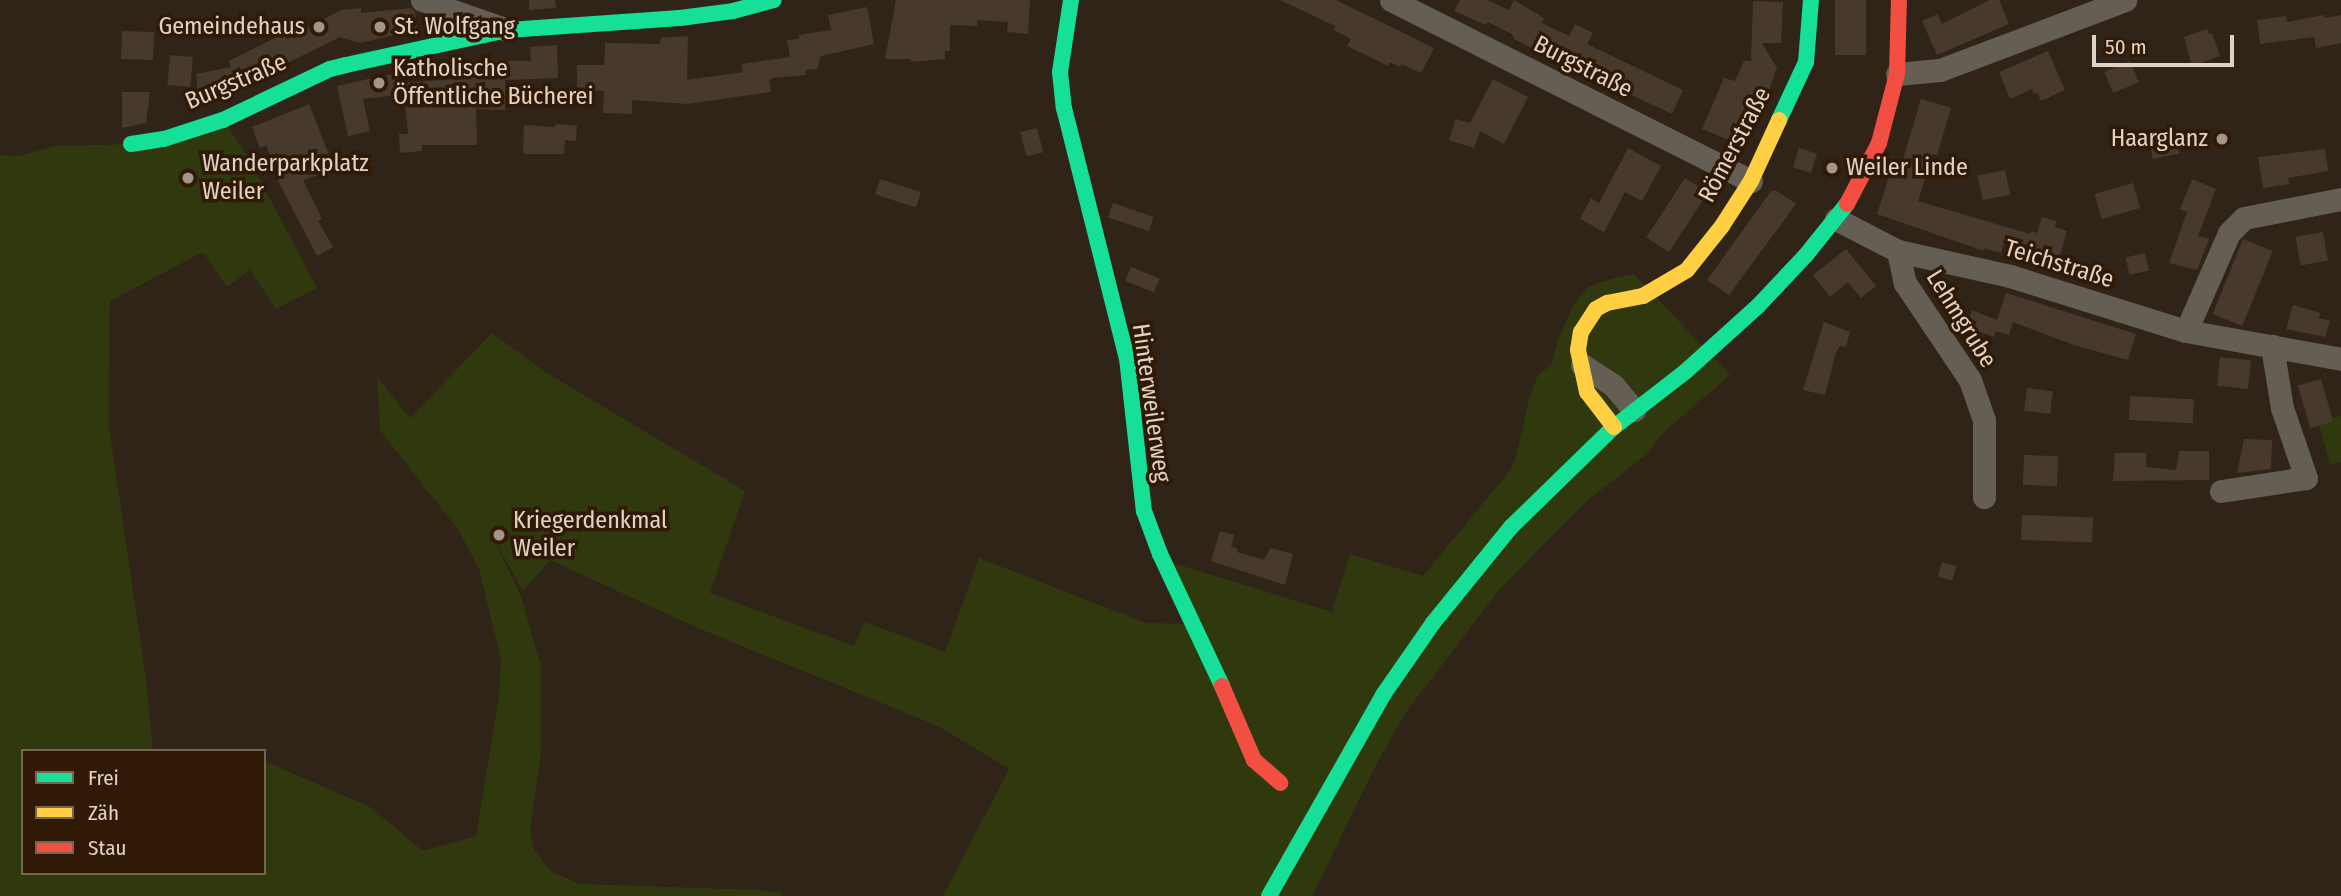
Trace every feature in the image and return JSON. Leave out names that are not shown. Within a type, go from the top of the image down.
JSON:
[{"type":"street","points":[[422,0],[507,30]]},
{"type":"street","name":"Burgstraße","points":[[131,144],[164,139],[223,120],[330,69],[507,30],[680,18],[733,11],[774,0]]},
{"type":"street","name":"Hinterweilerweg","points":[[1070,0],[1060,72],[1064,108],[1127,358],[1144,511],[1160,554],[1195,624],[1254,760],[1280,783]]},
{"type":"street","name":"Burgstraße","points":[[1391,0],[1751,181]]},
{"type":"street","name":"Römerstraße","points":[[1614,427],[1587,392],[1578,350],[1581,332],[1596,309],[1607,303],[1643,296],[1687,270],[1722,226],[1751,181],[1806,62],[1811,0]]},
{"type":"street","points":[[1269,896],[1383,695],[1433,623],[1510,527],[1614,427],[1725,338],[1781,282],[1836,219],[1854,193],[1879,142],[1897,74],[1899,0]]},
{"type":"street","points":[[1897,74],[1940,70],[2125,0]]},
{"type":"street","points":[[2186,331],[2229,233],[2244,218],[2341,199]]},
{"type":"street","name":"Teichstraße","points":[[1836,219],[1898,251],[2010,275],[2186,331],[2341,359]]},
{"type":"street","name":"Lehmgrube","points":[[1898,251],[1905,283],[1970,380],[1984,420],[1984,498]]},
{"type":"street","points":[[2221,491],[2306,478],[2282,408],[2272,346]]},
{"type":"street","points":[[1582,365],[1613,386],[1634,410]]},
{"type":"green space","points":[[223,120],[248,157],[317,288],[276,309],[250,270],[227,287],[203,252],[110,301],[109,427],[146,679],[153,749],[21,749],[21,875],[266,875],[266,762],[370,807],[423,851],[476,836],[499,696],[501,659],[479,569],[459,531],[380,430],[377,377],[410,418],[492,333],[547,373],[745,491],[710,593],[854,646],[865,622],[945,652],[979,558],[1146,623],[1194,624],[1163,560],[1332,612],[1350,554],[1423,576],[1508,473],[1515,460],[1537,377],[1552,363],[1558,340],[1574,304],[1588,287],[1634,274],[1730,375],[1664,432],[1647,454],[1588,500],[1498,591],[1406,712],[1378,761],[1312,896],[943,896],[1009,769],[938,726],[698,628],[550,560],[523,591],[493,537],[521,596],[541,666],[541,753],[530,831],[534,850],[552,872],[580,884],[760,890],[782,893],[781,896],[0,896],[0,155],[18,156],[56,146],[131,144]]},
{"type":"green space","points":[[2341,416],[2341,462],[2330,464],[2318,421]]},
{"type":"building","points":[[529,0],[555,0],[556,8],[529,10]]},
{"type":"building","points":[[896,0],[1030,0],[1028,34],[1007,32],[1008,22],[977,20],[977,26],[950,25],[950,51],[945,51],[945,59],[911,62],[910,59],[885,59]]},
{"type":"building","points":[[1280,0],[1336,0],[1434,48],[1421,73],[1401,64],[1400,67],[1390,62],[1388,66],[1347,46],[1351,39],[1334,30],[1335,26]]},
{"type":"building","points":[[1460,0],[1487,0],[1509,10],[1514,0],[1544,18],[1542,23],[1569,36],[1575,24],[1593,33],[1587,44],[1683,90],[1672,114],[1514,39],[1512,34],[1488,22],[1486,25],[1454,11]]},
{"type":"building","points":[[1835,0],[1866,0],[1866,55],[1835,55]]},
{"type":"building","points":[[1990,0],[1999,0],[2009,24],[1937,55],[1922,21],[1938,14],[1942,24]]},
{"type":"building","points":[[1753,1],[1783,2],[1781,43],[1762,43],[1777,68],[1769,90],[1762,88],[1739,144],[1702,129],[1724,78],[1735,81],[1744,61],[1751,61]]},
{"type":"building","points":[[867,7],[874,44],[821,56],[817,69],[806,70],[805,75],[772,78],[769,81],[771,92],[687,104],[632,100],[632,114],[603,113],[604,91],[577,90],[577,65],[604,65],[605,43],[660,44],[661,38],[688,36],[687,80],[743,72],[742,64],[790,57],[787,40],[799,39],[799,35],[831,30],[828,15]]},
{"type":"building","points":[[361,8],[361,13],[411,8],[415,12],[417,30],[360,43],[340,37],[236,88],[237,93],[199,104],[196,74],[231,67],[229,61],[283,34],[286,39],[341,10]]},
{"type":"building","points":[[2324,15],[2325,18],[2341,15],[2341,43],[2316,48],[2314,37],[2260,44],[2257,20],[2286,16],[2287,22]]},
{"type":"building","points":[[2207,29],[2209,34],[2212,33],[2220,56],[2192,66],[2184,37]]},
{"type":"building","points":[[122,31],[154,32],[153,60],[121,59]]},
{"type":"building","points":[[557,45],[558,78],[505,80],[505,110],[476,109],[477,145],[422,145],[422,151],[400,153],[399,134],[408,134],[403,83],[453,79],[453,60],[531,61],[530,47]]},
{"type":"building","points":[[2048,51],[2065,90],[2041,101],[2037,92],[2034,94],[2032,89],[2010,99],[1999,72]]},
{"type":"building","points":[[170,55],[193,57],[190,87],[167,85]]},
{"type":"building","points":[[2130,61],[2139,82],[2113,93],[2104,72]]},
{"type":"building","points":[[395,73],[397,95],[363,99],[370,131],[348,136],[337,86]]},
{"type":"building","points":[[1493,79],[1528,97],[1504,144],[1480,131],[1474,148],[1449,140],[1456,119],[1470,123]]},
{"type":"building","points":[[122,92],[150,92],[146,123],[122,128]]},
{"type":"building","points":[[1921,99],[1951,108],[1937,155],[1933,154],[1918,201],[2030,234],[2031,231],[2037,233],[2042,217],[2056,221],[2055,227],[2067,231],[2059,258],[2004,243],[2001,253],[1984,248],[1984,251],[1877,214],[1891,170],[1899,173]]},
{"type":"building","points":[[309,104],[335,170],[303,180],[322,219],[318,221],[333,247],[317,256],[280,185],[266,145],[260,148],[252,127]]},
{"type":"building","points":[[556,124],[577,126],[576,141],[565,140],[564,154],[525,154],[524,125],[555,127]]},
{"type":"building","points":[[1037,128],[1043,152],[1027,156],[1021,132]]},
{"type":"building","points":[[2174,129],[2179,153],[2153,159],[2148,135]]},
{"type":"building","points":[[1628,148],[1661,166],[1642,201],[1625,192],[1604,232],[1580,219],[1591,198],[1599,203]]},
{"type":"building","points":[[1799,148],[1817,154],[1811,173],[1793,167]]},
{"type":"building","points":[[2325,149],[2328,171],[2288,178],[2289,184],[2263,188],[2258,157]]},
{"type":"building","points":[[2005,170],[2010,194],[1983,200],[1978,176]]},
{"type":"building","points":[[1685,178],[1708,193],[1669,252],[1646,238]]},
{"type":"building","points":[[880,179],[921,192],[916,208],[875,194]]},
{"type":"building","points":[[2192,179],[2216,189],[2198,236],[2209,239],[2197,270],[2169,263],[2187,212],[2180,209]]},
{"type":"building","points":[[2133,183],[2140,208],[2102,219],[2095,194]]},
{"type":"building","points":[[1771,191],[1777,191],[1796,204],[1729,295],[1707,280]]},
{"type":"building","points":[[1113,203],[1154,217],[1149,231],[1108,217]]},
{"type":"building","points":[[2323,232],[2328,261],[2300,265],[2295,237]]},
{"type":"building","points":[[2243,239],[2273,251],[2242,326],[2213,314]]},
{"type":"building","points":[[1846,249],[1876,286],[1861,298],[1848,282],[1830,297],[1813,275]]},
{"type":"building","points":[[2145,253],[2149,271],[2130,275],[2126,257]]},
{"type":"building","points":[[1131,267],[1160,279],[1154,293],[1125,281]]},
{"type":"building","points":[[2006,293],[2136,334],[2128,360],[2074,345],[2013,322],[2009,335],[1996,331],[1994,337],[1966,327],[1972,310],[1997,320]]},
{"type":"building","points":[[2293,305],[2320,313],[2319,318],[2330,321],[2325,337],[2286,329]]},
{"type":"building","points":[[1824,322],[1850,332],[1846,347],[1840,346],[1836,352],[1825,395],[1803,390]]},
{"type":"building","points":[[2220,357],[2251,360],[2248,389],[2217,386]]},
{"type":"building","points":[[2321,379],[2333,421],[2310,428],[2298,386]]},
{"type":"building","points":[[2027,388],[2053,391],[2050,414],[2024,411]]},
{"type":"building","points":[[2130,396],[2194,399],[2193,423],[2129,420]]},
{"type":"building","points":[[2244,439],[2272,440],[2271,469],[2237,473]]},
{"type":"building","points":[[2179,451],[2209,451],[2209,480],[2113,481],[2115,453],[2146,453],[2146,467],[2176,470]]},
{"type":"building","points":[[2024,455],[2058,456],[2057,486],[2023,485]]},
{"type":"building","points":[[2022,515],[2093,517],[2092,542],[2021,540]]},
{"type":"building","points":[[1220,531],[1234,535],[1231,547],[1237,548],[1237,552],[1264,560],[1270,548],[1293,554],[1285,585],[1211,561]]},
{"type":"building","points":[[1942,562],[1956,566],[1952,581],[1938,576]]},
{"type":"traffic: fast","points":[[131,144],[164,139],[223,120],[330,69],[346,65],[507,30],[680,18],[733,11],[774,0]]},
{"type":"traffic: fast","points":[[1071,0],[1060,72],[1064,108],[1127,358],[1144,511],[1160,554],[1222,686]]},
{"type":"traffic: fast","points":[[1779,120],[1806,62],[1811,0]]},
{"type":"traffic: fast","points":[[1269,896],[1383,695],[1433,623],[1511,527],[1614,427],[1685,372],[1758,306],[1806,255],[1847,204]]},
{"type":"traffic: slow","points":[[1614,427],[1587,392],[1578,350],[1581,332],[1596,309],[1607,303],[1643,296],[1687,270],[1722,226],[1751,181],[1779,120]]},
{"type":"traffic: jam","points":[[1847,204],[1879,143],[1897,74],[1899,0]]},
{"type":"traffic: jam","points":[[1222,686],[1254,760],[1280,783]]},
{"type":"place","name":"Gemeindehaus","points":[[319,27]]},
{"type":"place","name":"St. Wolfgang","points":[[380,27]]},
{"type":"place","name":"Katholische Öffentliche Bücherei","points":[[379,83]]},
{"type":"place","name":"Haarglanz","points":[[2222,139]]},
{"type":"place","name":"Weiler Linde","points":[[1832,168]]},
{"type":"place","name":"Wanderparkplatz Weiler","points":[[188,178]]},
{"type":"place","name":"Kriegerdenkmal Weiler","points":[[499,535]]}]
